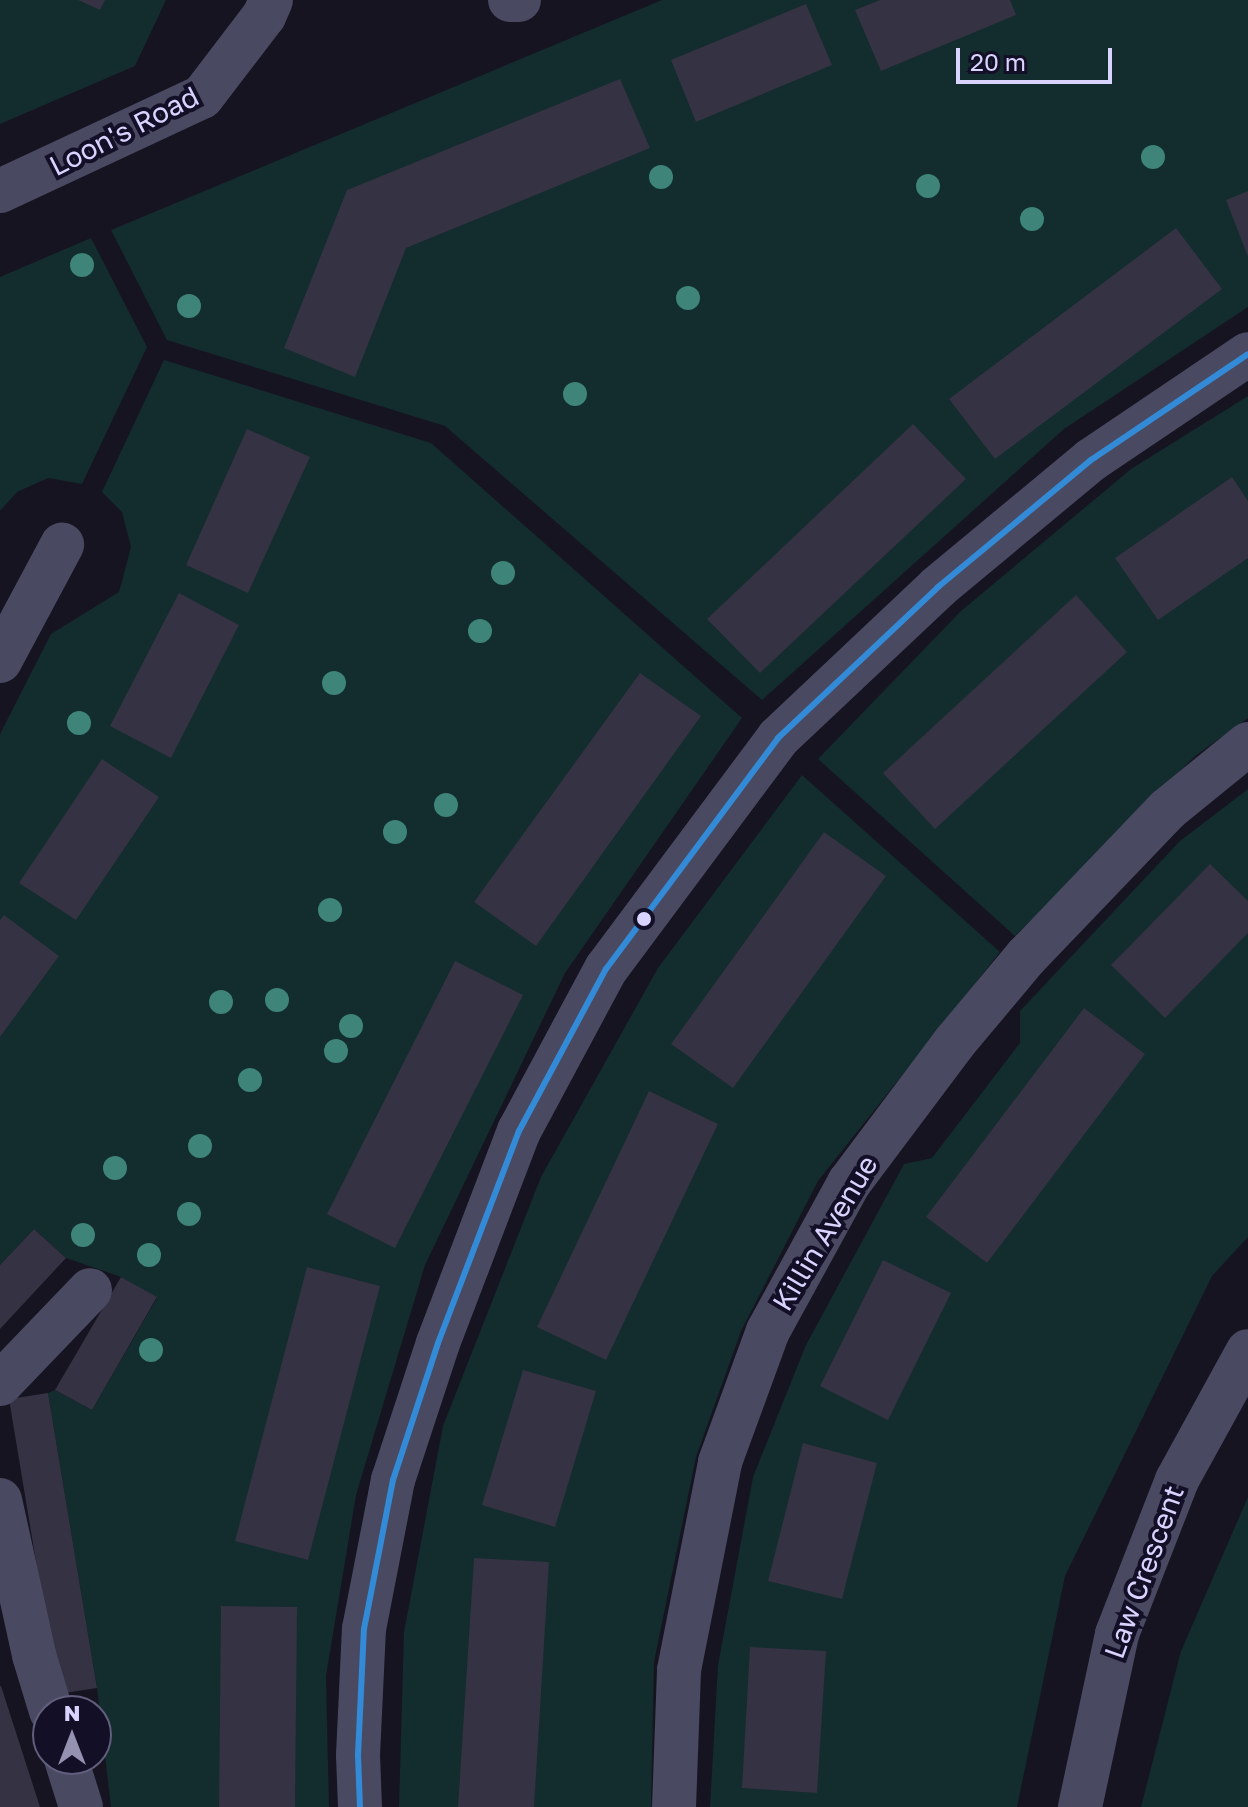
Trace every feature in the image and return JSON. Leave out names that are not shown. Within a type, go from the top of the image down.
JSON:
[{"type":"street","points":[[510,0],[519,0]]},
{"type":"street","name":"Loon's Road","points":[[0,191],[202,97],[268,8]]},
{"type":"street","points":[[360,1807],[358,1755],[364,1629],[393,1480],[438,1343],[519,1131],[606,969],[778,738],[938,587],[1091,460],[1248,354]]},
{"type":"street","points":[[0,661],[62,545]]},
{"type":"street","name":"Killin Avenue","points":[[674,1807],[681,1655],[720,1462],[768,1331],[849,1183],[954,1043],[1026,957],[1168,809],[1248,744]]},
{"type":"street","points":[[0,1384],[90,1290]]},
{"type":"street","name":"Law Crescent","points":[[1080,1807],[1117,1634],[1177,1480],[1248,1351]]},
{"type":"street","points":[[0,1500],[34,1655],[46,1695]]},
{"type":"street","points":[[71,1775],[81,1807]]},
{"type":"green space","points":[[0,0],[166,0],[135,66],[0,124]]},
{"type":"green space","points":[[662,0],[1248,0],[1248,307],[1064,429],[762,700],[445,426],[167,340],[111,230]]},
{"type":"green space","points":[[91,238],[147,347],[82,484],[48,478],[17,492],[0,511],[0,277]]},
{"type":"green space","points":[[164,360],[431,443],[742,718],[565,973],[425,1265],[356,1495],[326,1676],[329,1807],[111,1807],[107,1775],[112,1775],[112,1695],[98,1695],[48,1393],[55,1390],[92,1410],[157,1298],[121,1277],[66,1258],[34,1229],[0,1265],[0,734],[51,634],[119,592],[131,547],[122,512],[102,492]]},
{"type":"green space","points":[[1248,396],[1248,718],[1195,756],[1015,936],[818,759],[961,611],[1131,469]]},
{"type":"green space","points":[[802,775],[1000,952],[818,1181],[741,1331],[696,1457],[654,1662],[651,1807],[399,1807],[404,1632],[443,1426],[541,1177],[658,968]]},
{"type":"green space","points":[[1248,789],[1248,1237],[1212,1276],[1065,1576],[1017,1807],[710,1807],[718,1665],[753,1477],[806,1345],[904,1164],[932,1158],[1020,1043],[1020,1011],[1180,841]]},
{"type":"green space","points":[[1248,1497],[1248,1807],[1141,1807],[1181,1651]]},
{"type":"building","points":[[78,0],[105,0],[100,10]]},
{"type":"building","points":[[880,0],[1010,0],[1016,15],[881,71],[855,10]]},
{"type":"building","points":[[806,4],[832,65],[696,122],[671,60]]},
{"type":"building","points":[[620,79],[650,148],[406,248],[355,377],[284,348],[347,190]]},
{"type":"building","points":[[1248,191],[1248,257],[1226,200]]},
{"type":"building","points":[[1176,228],[1222,289],[995,459],[949,399]]},
{"type":"building","points":[[913,424],[966,479],[760,673],[707,619]]},
{"type":"building","points":[[247,429],[310,457],[248,593],[186,565]]},
{"type":"building","points":[[1232,477],[1248,501],[1248,558],[1158,620],[1115,558]]},
{"type":"building","points":[[179,593],[239,625],[171,758],[110,726]]},
{"type":"building","points":[[1076,595],[1127,652],[935,829],[883,773]]},
{"type":"building","points":[[640,673],[701,716],[536,946],[474,902]]},
{"type":"building","points":[[102,759],[159,797],[76,920],[19,883]]},
{"type":"building","points":[[824,832],[886,876],[733,1088],[671,1044]]},
{"type":"building","points":[[1210,864],[1248,901],[1248,933],[1165,1018],[1111,965]]},
{"type":"building","points":[[4,915],[59,956],[0,1037],[0,920]]},
{"type":"building","points":[[455,961],[523,995],[395,1248],[327,1214]]},
{"type":"building","points":[[1084,1008],[1145,1054],[987,1263],[926,1217]]},
{"type":"building","points":[[649,1091],[718,1124],[606,1360],[537,1327]]},
{"type":"building","points":[[34,1229],[66,1258],[0,1329],[0,1265]]},
{"type":"building","points":[[883,1260],[951,1293],[888,1420],[820,1386]]},
{"type":"building","points":[[307,1267],[380,1286],[308,1560],[235,1541]]},
{"type":"building","points":[[121,1277],[157,1297],[92,1410],[55,1390]]},
{"type":"building","points":[[523,1370],[596,1391],[555,1527],[482,1505]]},
{"type":"building","points":[[48,1393],[97,1688],[58,1694],[9,1399]]},
{"type":"building","points":[[803,1443],[877,1463],[842,1599],[768,1581]]},
{"type":"building","points":[[474,1558],[549,1562],[534,1807],[458,1807]]},
{"type":"building","points":[[221,1606],[297,1607],[295,1807],[219,1807]]},
{"type":"building","points":[[750,1647],[826,1651],[817,1793],[742,1788]]},
{"type":"building","points":[[1,1686],[40,1807],[0,1807]]},
{"type":"transit line","points":[[360,1807],[358,1755],[364,1629],[393,1480],[438,1343],[519,1131],[606,969],[778,738],[938,587],[1091,460],[1248,354]]}]
